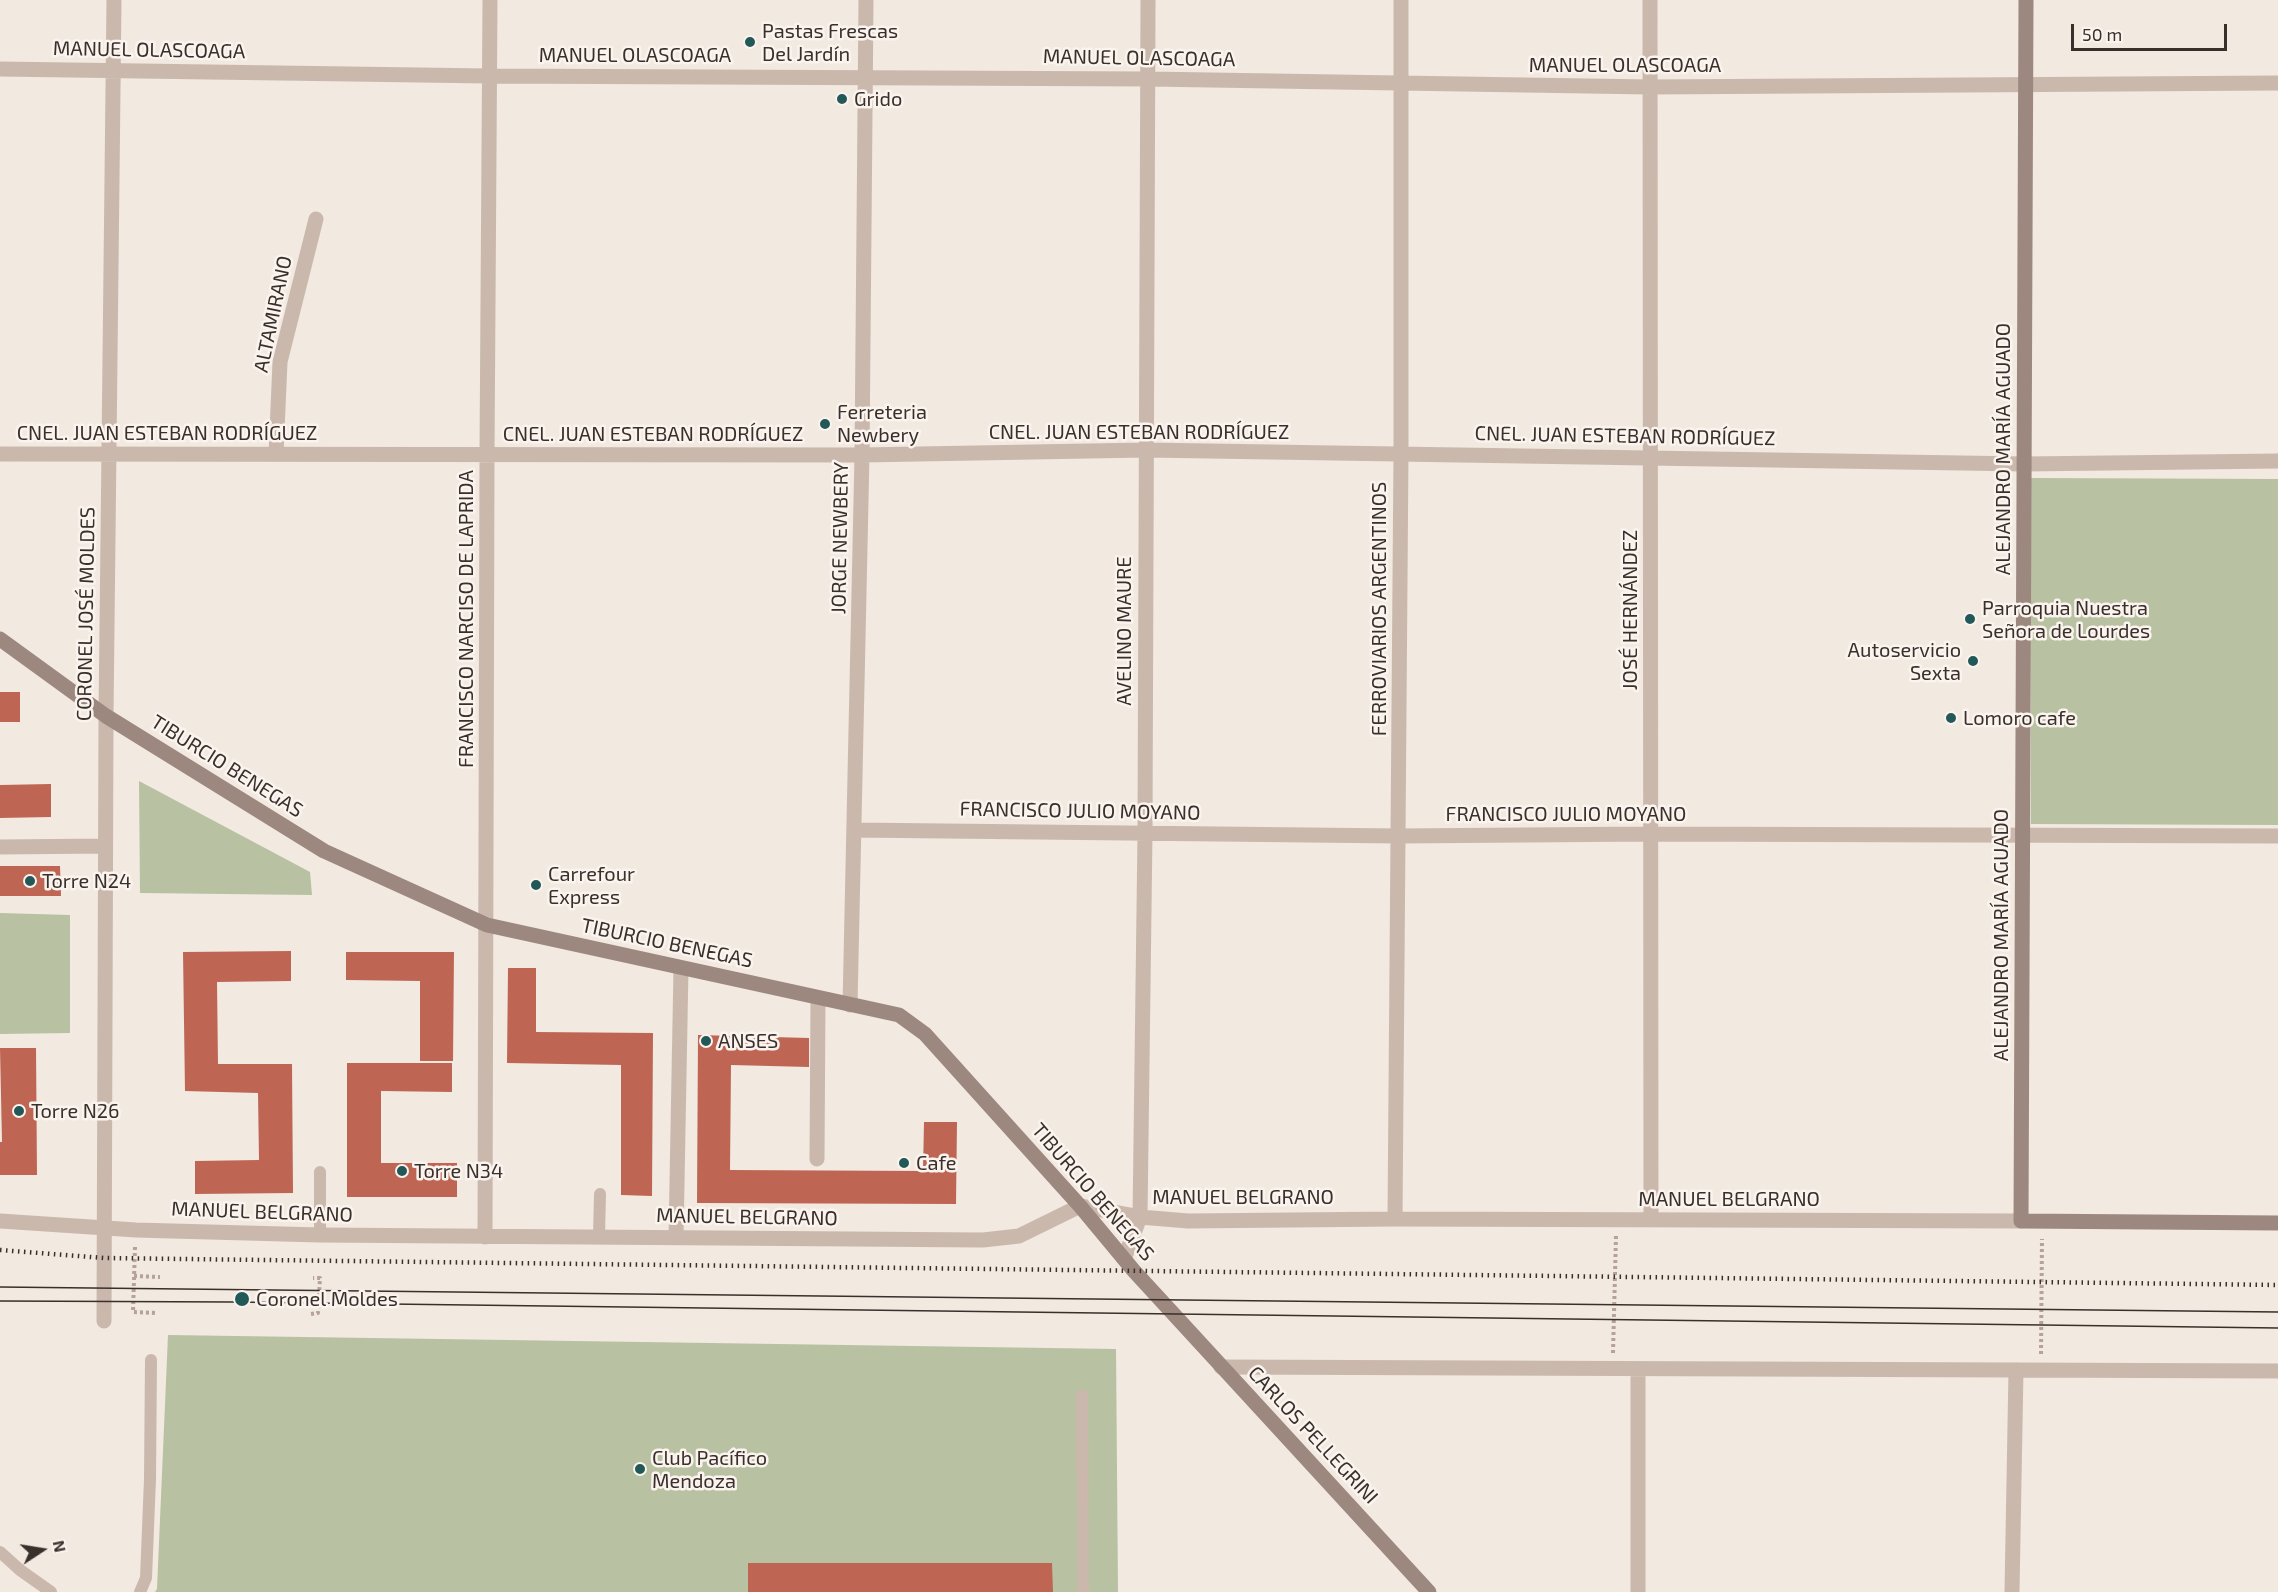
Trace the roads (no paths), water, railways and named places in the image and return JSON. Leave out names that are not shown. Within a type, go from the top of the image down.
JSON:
[{"type":"street","name":"CORONEL JOSÉ MOLDES","points":[[104,1321],[105,846],[114,0]]},
{"type":"street","name":"FRANCISCO NARCISO DE LAPRIDA","points":[[485,1237],[490,0]]},
{"type":"street","name":"JORGE NEWBERY","points":[[850,1005],[862,455],[866,0]]},
{"type":"street","name":"AVELINO MAURE","points":[[1124,1259],[1140,1218],[1148,0]]},
{"type":"street","name":"FERROVIARIOS ARGENTINOS","points":[[1395,1219],[1401,453],[1401,0]]},
{"type":"street","name":"JOSÉ HERNÁNDEZ","points":[[1650,0],[1651,1220]]},
{"type":"street","name":"ALEJANDRO MARÍA AGUADO","points":[[2021,1221],[2026,0]]},
{"type":"street","name":"MANUEL OLASCOAGA","points":[[0,69],[489,76],[1148,79],[1650,87],[2278,83]]},
{"type":"street","name":"ALTAMIRANO","points":[[276,454],[280,362],[316,219]]},
{"type":"street","name":"CNEL. JUAN ESTEBAN RODRÍGUEZ","points":[[0,454],[862,455],[1146,450],[2024,464],[2278,461]]},
{"type":"street","name":"TIBURCIO BENEGAS","points":[[0,639],[106,716],[324,851],[487,925],[899,1015],[924,1034],[1080,1206],[1166,1306]]},
{"type":"street","name":"FRANCISCO JULIO MOYANO","points":[[854,830],[1399,836],[1651,834],[2278,836]]},
{"type":"street","points":[[0,847],[105,846]]},
{"type":"street","points":[[676,1237],[681,968]]},
{"type":"street","points":[[817,1159],[818,998]]},
{"type":"street","name":"MANUEL BELGRANO","points":[[0,1221],[136,1230],[320,1235],[1001,1240],[1019,1236],[1080,1206],[1140,1218],[1188,1221],[1616,1219],[2278,1223]]},
{"type":"street","name":"CARLOS PELLEGRINI","points":[[1166,1306],[1429,1592]]},
{"type":"street","points":[[1221,1367],[2278,1371]]},
{"type":"street","points":[[1638,1369],[1638,1592]]},
{"type":"street","points":[[2012,1592],[2016,1370]]},
{"type":"lane","points":[[320,1172],[320,1235]]},
{"type":"lane","points":[[599,1236],[600,1194]]},
{"type":"lane","points":[[140,1592],[146,1578],[151,1360]]},
{"type":"lane","points":[[1082,1395],[1083,1592]]},
{"type":"lane","points":[[0,1552],[20,1570],[51,1592]]},
{"type":"tram line","points":[[0,1287],[2278,1312]]},
{"type":"tram line","points":[[0,1301],[2278,1328]]},
{"type":"railway","points":[[0,1250],[104,1258],[2278,1285]]},
{"type":"place","name":"Pastas Frescas Del Jardín","points":[[750,42]]},
{"type":"place","name":"Grido","points":[[842,99]]},
{"type":"place","name":"Ferreteria Newbery","points":[[825,424]]},
{"type":"place","name":"Parroquia Nuestra Señora de Lourdes","points":[[1970,619]]},
{"type":"place","name":"Autoservicio Sexta","points":[[1973,661]]},
{"type":"place","name":"Lomoro cafe","points":[[1951,718]]},
{"type":"place","name":"Torre N24","points":[[30,881]]},
{"type":"place","name":"Carrefour Express","points":[[536,885]]},
{"type":"place","name":"ANSES","points":[[706,1041]]},
{"type":"place","name":"Torre N26","points":[[19,1111]]},
{"type":"place","name":"Cafe","points":[[904,1163]]},
{"type":"place","name":"Torre N34","points":[[402,1171]]},
{"type":"place","name":"Coronel Moldes","points":[[242,1299]]},
{"type":"place","name":"Club Pacífico Mendoza","points":[[640,1469]]}]
